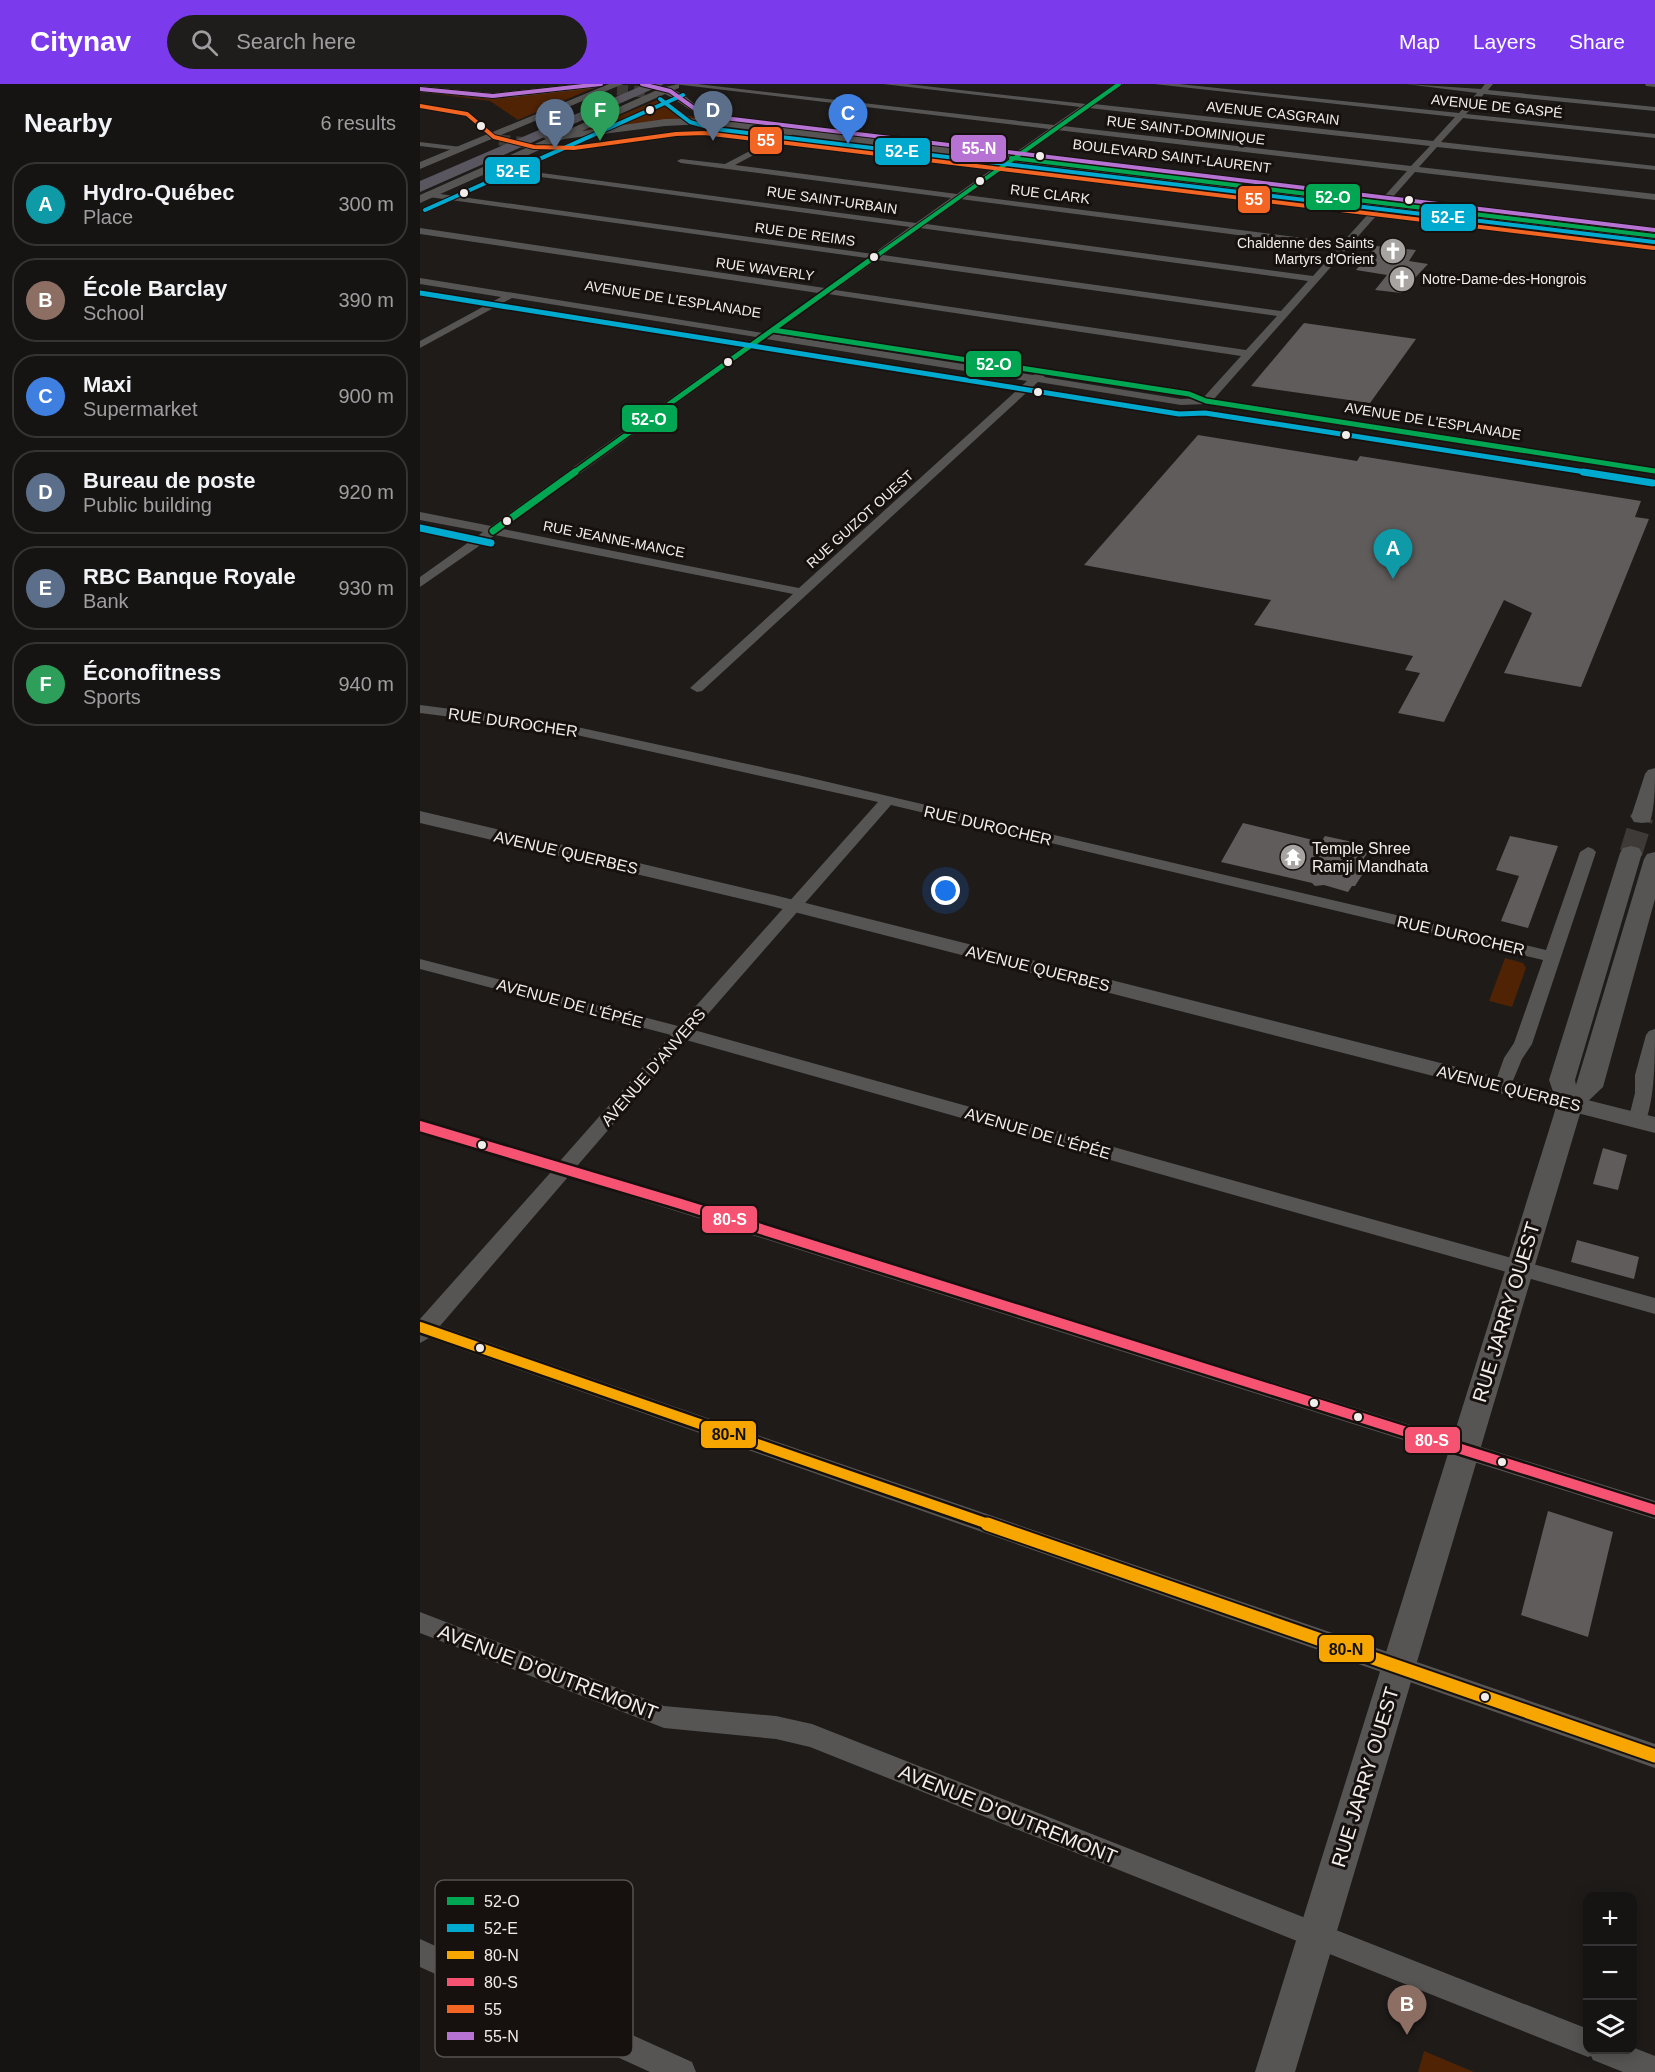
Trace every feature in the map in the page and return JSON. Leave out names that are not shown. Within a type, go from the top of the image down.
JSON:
[{"type":"highway","points":[[424,188],[654,88]]},
{"type":"main road","points":[[424,188],[489,168],[532,146],[614,112],[654,88],[678,84]]},
{"type":"main road","points":[[420,166],[567,105],[603,87]]},
{"type":"main road","points":[[420,89],[493,96],[617,87]]},
{"type":"main road","name":"BOULEVARD SAINT-LAURENT","points":[[654,88],[678,111],[686,114],[1655,236]]},
{"type":"main road","points":[[420,94],[482,101],[494,106]]},
{"type":"main road","points":[[445,97],[477,106]]},
{"type":"main road","points":[[490,118],[497,125],[516,126]]},
{"type":"main road","name":"BOULEVARD SAINT-LAURENT","points":[[546,136],[691,121],[795,129]]},
{"type":"main road","points":[[481,141],[499,140]]},
{"type":"main road","name":"BOULEVARD SAINT-LAURENT","points":[[1385,201],[1655,230]]},
{"type":"main road","points":[[1642,817],[1655,774]]},
{"type":"main road","name":"RUE JARRY OUEST","points":[[1275,2072],[1570,1103],[1590,1087],[1643,856]]},
{"type":"street","name":"RUE SAINT-DOMINIQUE","points":[[678,84],[1655,197]]},
{"type":"street","name":"AVENUE CASGRAIN","points":[[887,84],[1655,168]]},
{"type":"street","points":[[420,583],[873,257],[1119,84]]},
{"type":"street","name":"AVENUE DE GASPÉ","points":[[1158,84],[1655,136]]},
{"type":"street","points":[[1410,84],[1655,108]]},
{"type":"street","points":[[1206,401],[1489,84]]},
{"type":"street","points":[[1649,84],[1655,85]]},
{"type":"street","points":[[728,166],[795,129]]},
{"type":"street","points":[[420,144],[461,149]]},
{"type":"street","name":"RUE CLARK","points":[[681,161],[1345,246]]},
{"type":"street","name":"RUE SAINT-URBAIN","points":[[489,168],[1315,279]]},
{"type":"street","name":"RUE DE REIMS","points":[[424,188],[873,257],[1283,314]]},
{"type":"street","name":"RUE WAVERLY","points":[[420,231],[1248,354]]},
{"type":"street","name":"AVENUE DE L'ESPLANADE","points":[[420,275],[515,293],[1039,375],[1189,394],[1206,401],[1655,471]]},
{"type":"street","name":"AVENUE DE L'ESPLANADE","points":[[420,281],[515,293]]},
{"type":"street","points":[[420,345],[515,293]]},
{"type":"street","name":"RUE GUIZOT OUEST","points":[[697,688],[1039,375]]},
{"type":"street","name":"RUE JEANNE-MANCE","points":[[420,516],[802,592]]},
{"type":"street","name":"RUE DUROCHER","points":[[420,709],[554,726],[848,790],[1553,957]]},
{"type":"street","name":"AVENUE D'ANVERS","points":[[422,1330],[887,801]]},
{"type":"street","name":"AVENUE QUERBES","points":[[420,817],[793,906],[1646,1123]]},
{"type":"street","points":[[1503,1086],[1513,1058],[1522,1044],[1588,852]]},
{"type":"street","name":"AVENUE DE L'ÉPÉE","points":[[420,964],[683,1033],[1655,1306]]},
{"type":"street","points":[[1646,1123],[1644,1075],[1655,1035]]},
{"type":"street","points":[[420,1126],[1655,1510]]},
{"type":"street","points":[[422,1330],[1655,1756]]},
{"type":"street","name":"AVENUE D'OUTREMONT","points":[[420,1622],[664,1717],[686,1721],[794,1729],[1583,2041]]},
{"type":"street","points":[[420,1953],[435,1960]]},
{"type":"street","points":[[633,2050],[682,2072]]},
{"type":"street","points":[[1615,2054],[1655,2070]]},
{"type":"shaded area","points":[[596,87],[518,120],[490,101],[420,92],[491,99]]},
{"type":"shaded area","points":[[657,100],[682,115],[716,119],[679,119],[584,131]]},
{"type":"shaded area","points":[[1505,958],[1523,963],[1526,968],[1512,1007],[1489,1001]]},
{"type":"shaded area","points":[[1424,2051],[1474,2072],[1418,2072]]},
{"type":"building","name":"Notre-Dame-des-Hongrois","points":[[1376,246],[1416,250],[1409,261],[1428,264],[1401,293],[1375,290],[1387,275],[1356,270]]},
{"type":"building","points":[[1304,323],[1416,339],[1370,403],[1251,386]]},
{"type":"building","points":[[1198,435],[1357,461],[1360,456],[1641,501],[1635,517],[1649,519],[1581,687],[1504,673],[1532,613],[1504,600],[1444,722],[1398,713],[1420,673],[1405,670],[1413,656],[1254,625],[1271,600],[1084,565]]},
{"type":"building","name":"Temple Shree Ramji Mandhata","points":[[1243,823],[1321,842],[1325,836],[1357,843],[1354,849],[1368,852],[1359,866],[1367,867],[1355,886],[1352,886],[1348,892],[1221,862]]},
{"type":"building","points":[[1510,836],[1558,846],[1528,928],[1501,921],[1519,876],[1496,870]]},
{"type":"building","points":[[1603,1148],[1627,1155],[1618,1190],[1593,1184]]},
{"type":"building","points":[[1577,1240],[1639,1257],[1634,1279],[1571,1262]]},
{"type":"building","points":[[1548,1511],[1613,1532],[1588,1637],[1521,1615]]},
{"type":"tunnel","points":[[617,90],[646,92]]},
{"type":"tunnel","points":[[499,140],[530,143]]},
{"type":"tunnel","points":[[1631,853],[1642,817]]},
{"type":"transit line","name":"55-N","points":[[420,89],[493,96],[601,84]]},
{"type":"transit line","name":"55-N","points":[[642,84],[670,91],[698,111],[716,117],[1655,230]]},
{"type":"transit line","name":"52-O","points":[[493,531],[1023,150],[1119,84]]},
{"type":"transit line","name":"52-E","points":[[425,210],[683,95]]},
{"type":"transit line","name":"52-E","points":[[660,99],[690,122],[715,129],[1654,242]]},
{"type":"transit line","name":"55","points":[[420,106],[467,114],[494,137],[534,147],[574,148],[676,134],[704,133],[1654,248]]},
{"type":"transit line","name":"52-O","points":[[1011,158],[1655,236]]},
{"type":"transit line","name":"52-E","points":[[420,293],[1179,414],[1205,413],[1653,483]]},
{"type":"transit line","name":"52-O","points":[[773,330],[1189,394],[1206,401],[1655,471]]},
{"type":"transit line","name":"52-E","points":[[420,528],[491,543]]},
{"type":"transit line","name":"80-S","points":[[420,1126],[681,1204],[1655,1510]]},
{"type":"transit line","name":"80-N","points":[[420,1327],[1655,1756]]},
{"type":"place","name":"Éconofitness","points":[[600,141]]},
{"type":"place","name":"Bureau de poste","points":[[713,141]]},
{"type":"place","name":"Maxi","points":[[848,144]]},
{"type":"place","name":"RBC Banque Royale","points":[[555,149]]},
{"type":"place","name":"Chaldenne des Saints Martyrs d'Orient","points":[[1393,251]]},
{"type":"place","name":"Notre-Dame-des-Hongrois","points":[[1402,279]]},
{"type":"place","name":"Hydro-Québec","points":[[1393,579]]},
{"type":"place","name":"Temple Shree Ramji Mandhata","points":[[1293,857]]},
{"type":"place","name":"École Barclay","points":[[1407,2035]]}]
